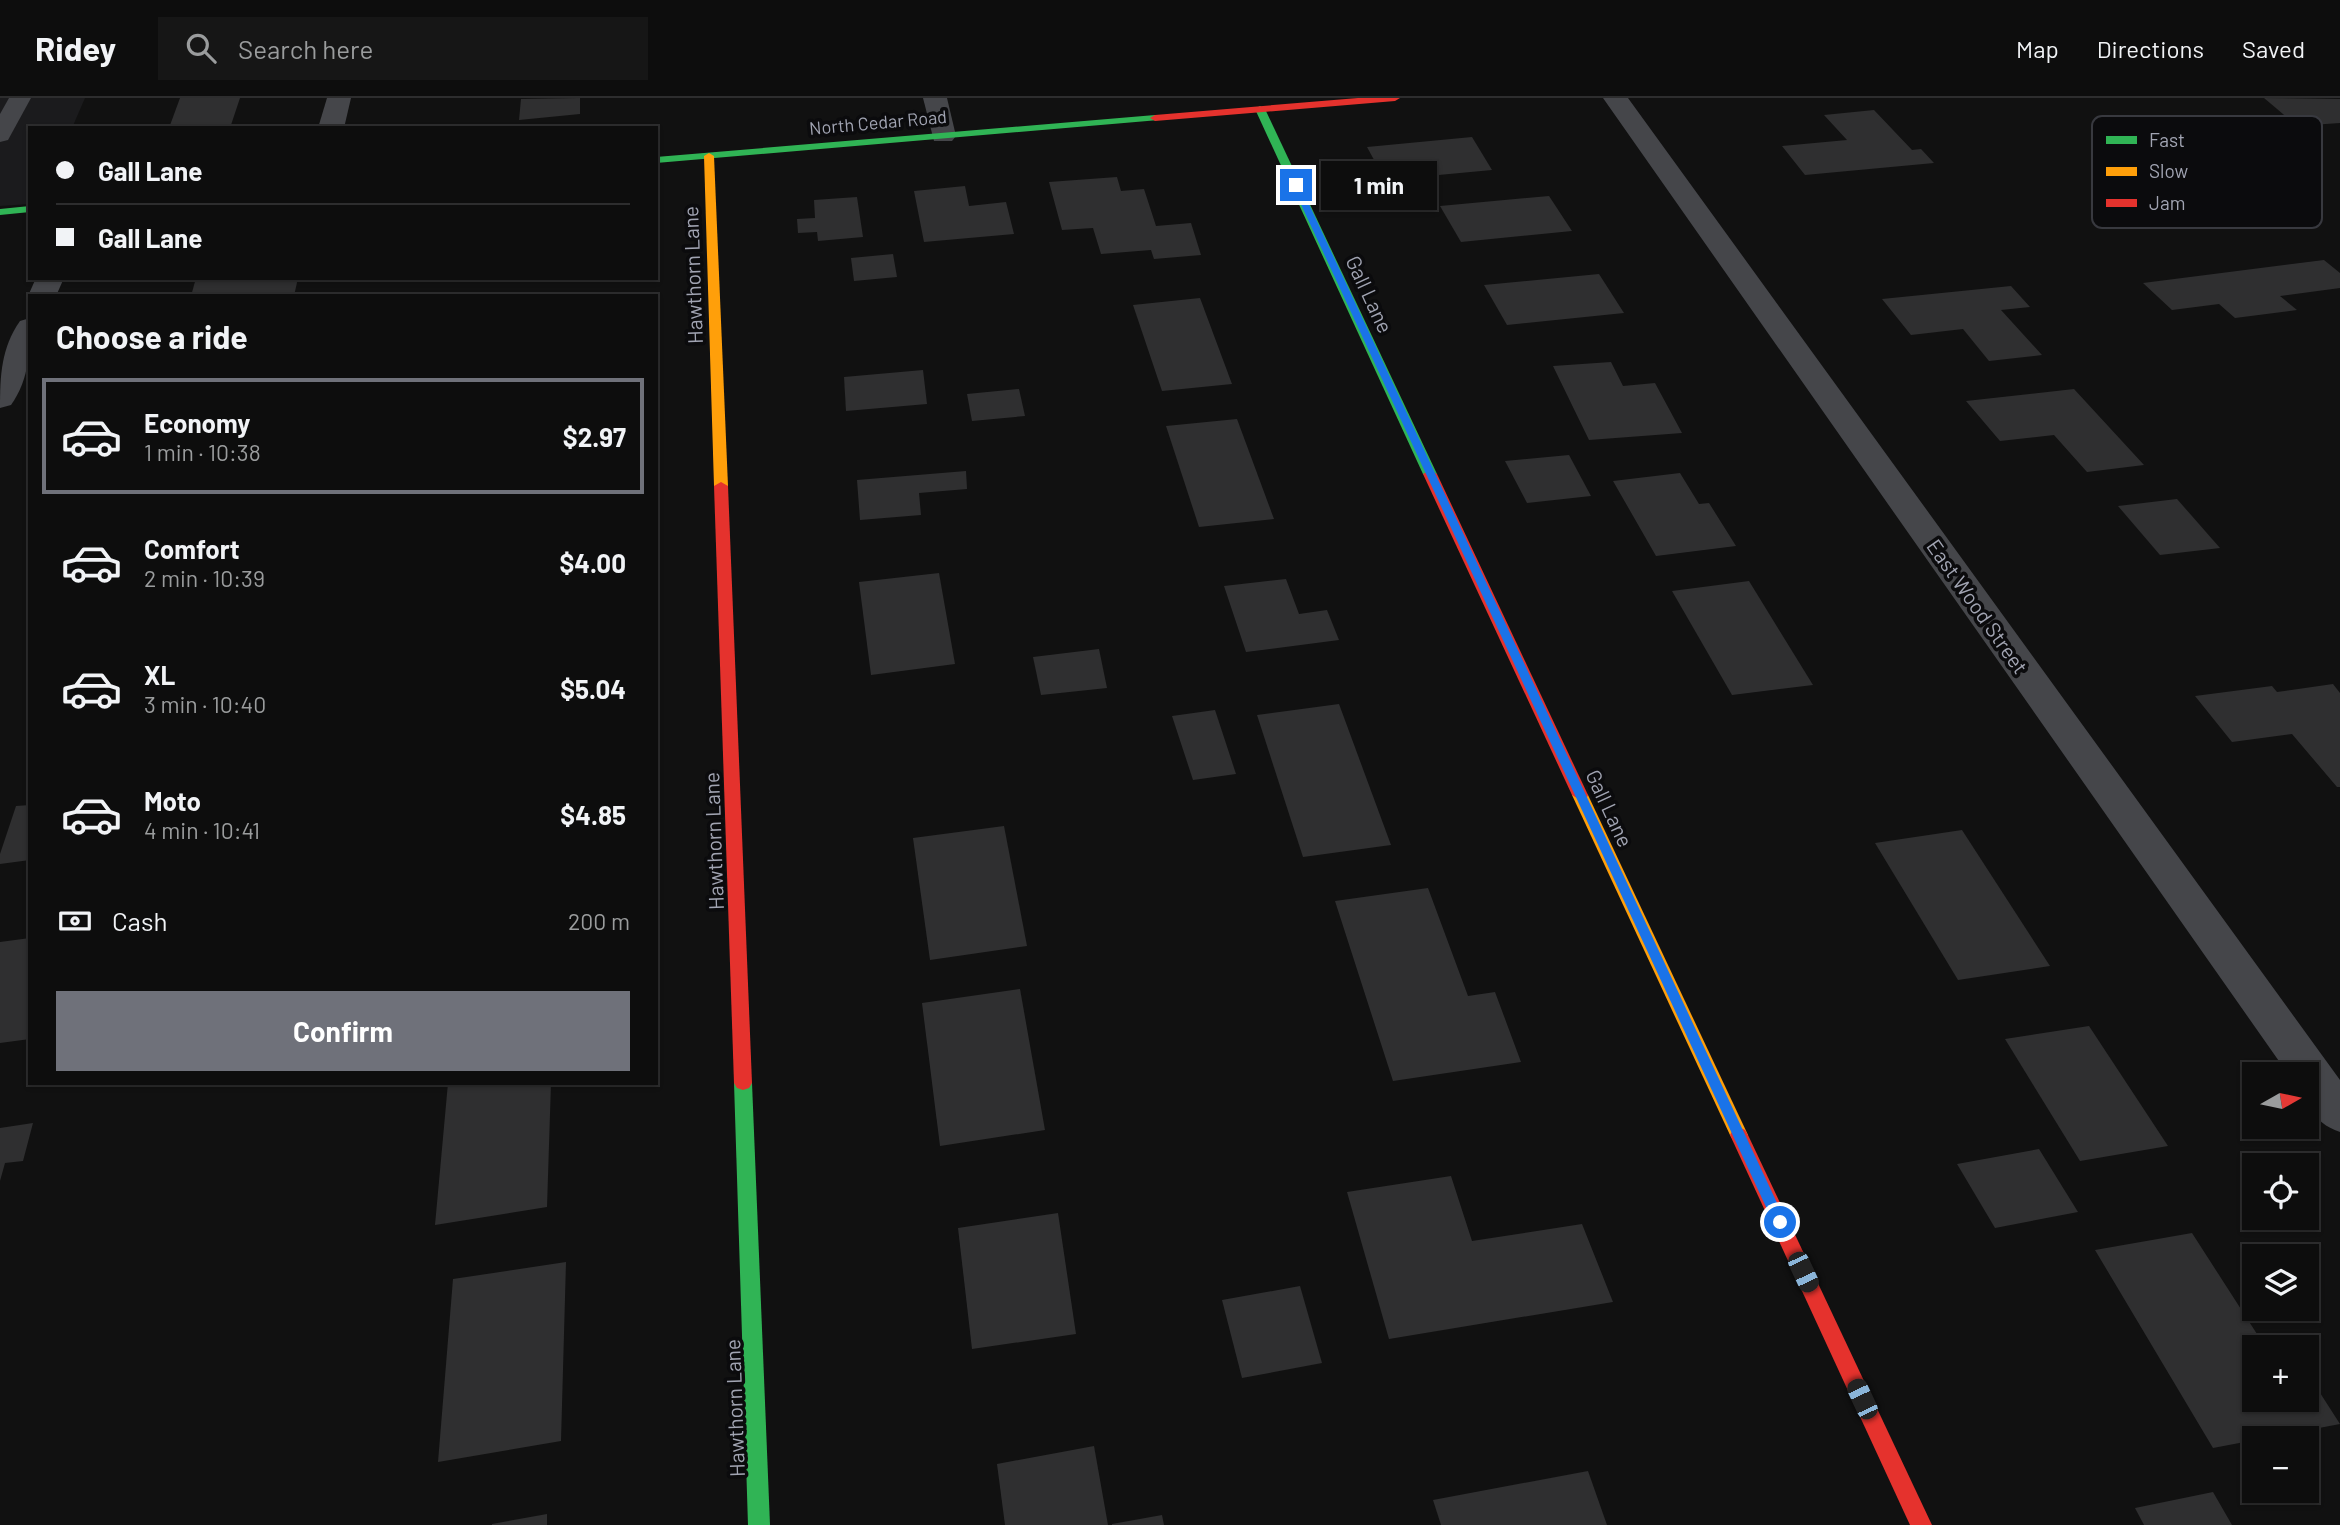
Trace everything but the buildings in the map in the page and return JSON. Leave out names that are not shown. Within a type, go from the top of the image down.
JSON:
[{"type":"street","points":[[332,126],[339,98]]},
{"type":"street","points":[[935,98],[943,136]]},
{"type":"street","name":"North Cedar Road","points":[[658,160],[1395,98]]},
{"type":"street","name":"East Wood Street","points":[[1615,98],[2340,1114]]},
{"type":"street","name":"Gall Lane","points":[[1261,109],[1921,1525]]},
{"type":"street","name":"Hawthorn Lane","points":[[709,156],[759,1525]]},
{"type":"street","points":[[0,212],[28,209]]},
{"type":"street","points":[[0,399],[28,332]]},
{"type":"lane","points":[[0,135],[20,98]]},
{"type":"shaded area","points":[[0,98],[85,98],[73,126],[28,126],[28,204],[0,206]]},
{"type":"traffic: fast","points":[[1260,109],[1430,474]]},
{"type":"traffic: fast","points":[[658,160],[1155,118]]},
{"type":"traffic: fast","points":[[0,212],[28,209]]},
{"type":"traffic: fast","points":[[743,1083],[759,1525]]},
{"type":"traffic: slow","points":[[709,156],[721,486]]},
{"type":"traffic: slow","points":[[1580,795],[1739,1135]]},
{"type":"traffic: jam","points":[[1155,118],[1395,98]]},
{"type":"traffic: jam","points":[[1430,474],[1580,795]]},
{"type":"traffic: jam","points":[[721,486],[743,1083]]},
{"type":"traffic: jam","points":[[1739,1135],[1921,1525]]},
{"type":"route","points":[[1296,185],[1780,1222]]}]
